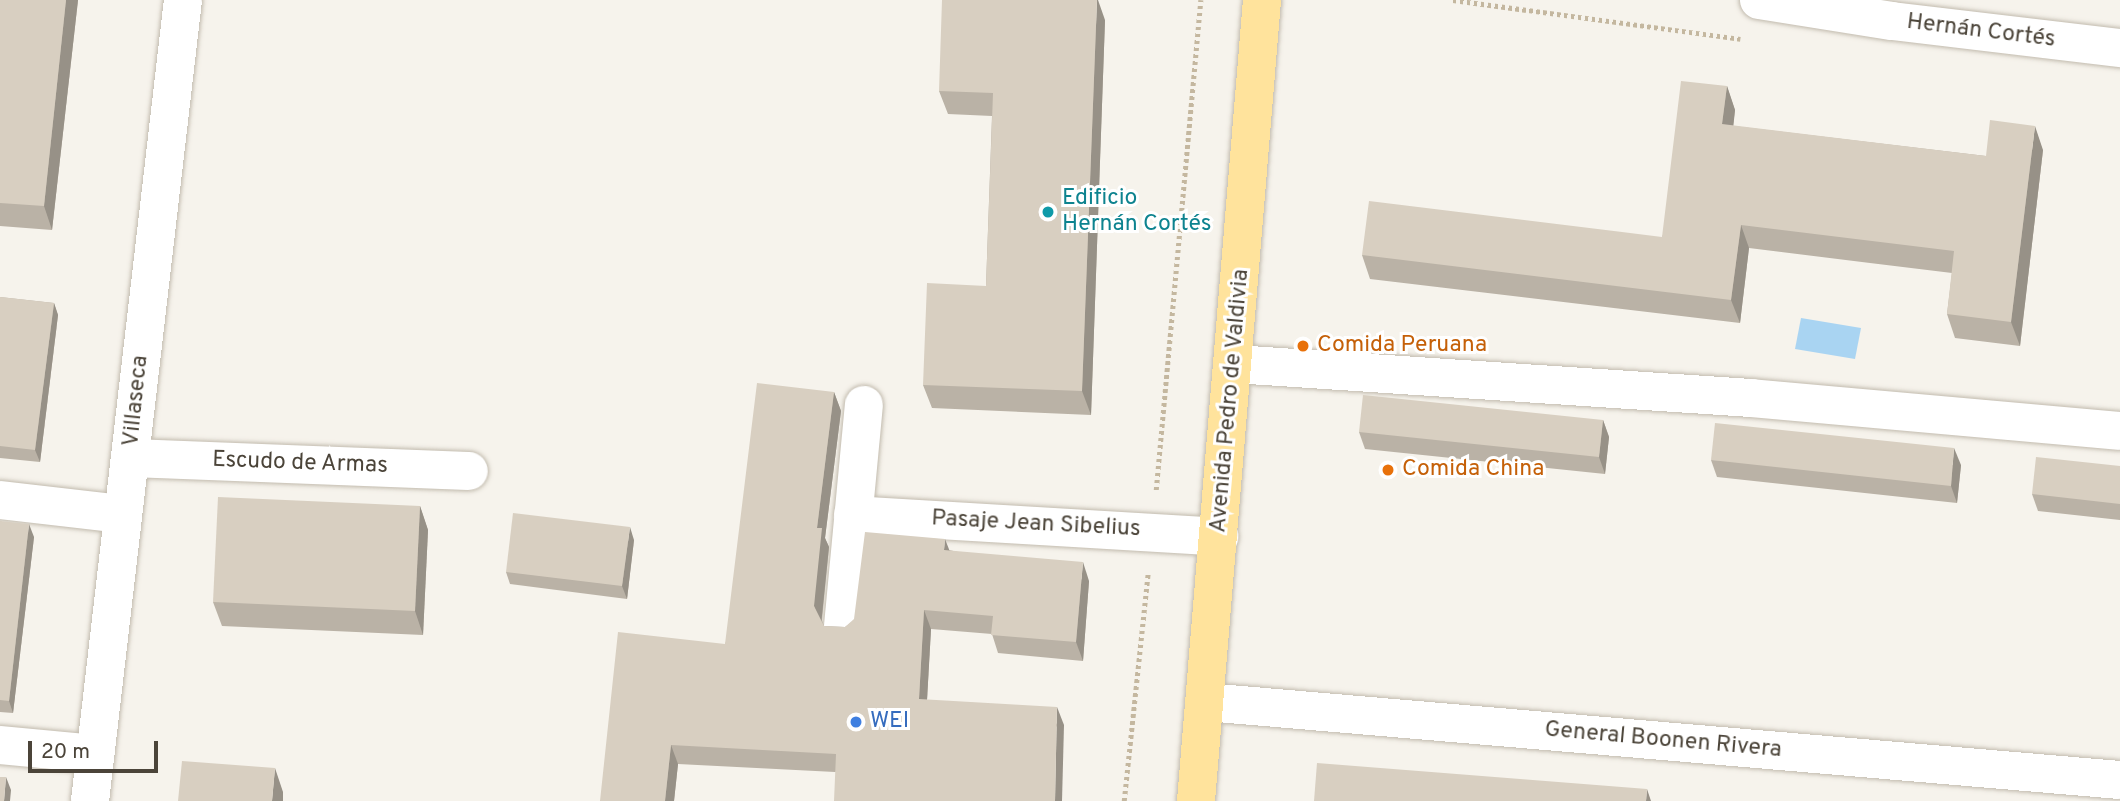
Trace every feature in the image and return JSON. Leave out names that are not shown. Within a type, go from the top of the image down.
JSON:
[{"type":"main road","name":"Avenida Pedro de Valdivia","points":[[1196,801],[1262,0]]},
{"type":"street","name":"Villaseca","points":[[90,801],[121,514],[131,458],[183,0]]},
{"type":"street","name":"Hernán Cortés","points":[[1759,0],[1892,21],[2120,48]]},
{"type":"street","points":[[1234,364],[1737,397],[2120,431]]},
{"type":"street","points":[[843,626],[864,405]]},
{"type":"street","name":"Escudo de Armas","points":[[131,458],[469,471]]},
{"type":"street","points":[[0,500],[121,514]]},
{"type":"street","name":"Pasaje Jean Sibelius","points":[[853,515],[1219,537]]},
{"type":"street","name":"General Boonen Rivera","points":[[1206,702],[2120,780]]},
{"type":"street","points":[[0,745],[95,754]]},
{"type":"path","points":[[1124,801],[1202,0]]},
{"type":"water","points":[[1801,318],[1861,328],[1855,359],[1795,349]]},
{"type":"building","points":[[0,0],[66,0],[44,206],[0,203]]},
{"type":"building","name":"Edificio Hernán Cortés","points":[[942,0],[1097,0],[1082,391],[923,385],[927,283],[986,286],[993,93],[939,91]]},
{"type":"building","points":[[1681,81],[1727,86],[1722,124],[1986,156],[1990,120],[2035,126],[2011,322],[1947,314],[1954,251],[1741,225],[1731,300],[1362,255],[1369,201],[1662,237]]},
{"type":"building","points":[[0,297],[54,303],[35,450],[0,446]]},
{"type":"building","points":[[757,383],[834,392],[817,528],[822,528],[814,606],[824,626],[845,627],[854,619],[865,532],[945,539],[944,550],[1083,562],[1076,642],[991,635],[993,616],[924,610],[919,699],[1057,707],[1055,801],[834,801],[836,754],[671,745],[665,801],[600,801],[618,632],[725,644]]},
{"type":"building","points":[[1363,395],[1603,420],[1599,457],[1359,432]]},
{"type":"building","points":[[1715,423],[1954,448],[1951,486],[1711,460]]},
{"type":"building","points":[[2036,457],[2120,466],[2120,504],[2032,494]]},
{"type":"building","points":[[218,497],[420,506],[415,611],[213,602]]},
{"type":"building","points":[[513,513],[630,527],[622,586],[506,572]]},
{"type":"building","points":[[0,521],[29,524],[9,701],[0,700]]},
{"type":"building","points":[[182,761],[275,768],[272,801],[178,801]]},
{"type":"building","points":[[1317,763],[1647,789],[1646,801],[1314,801]]},
{"type":"building","points":[[0,777],[6,777],[4,801],[0,801]]},
{"type":"place","name":"Edificio Hernán Cortés","points":[[1048,212]]},
{"type":"place","name":"Comida Peruana","points":[[1303,346]]},
{"type":"place","name":"Comida China","points":[[1388,470]]},
{"type":"place","name":"WEI","points":[[856,722]]}]
